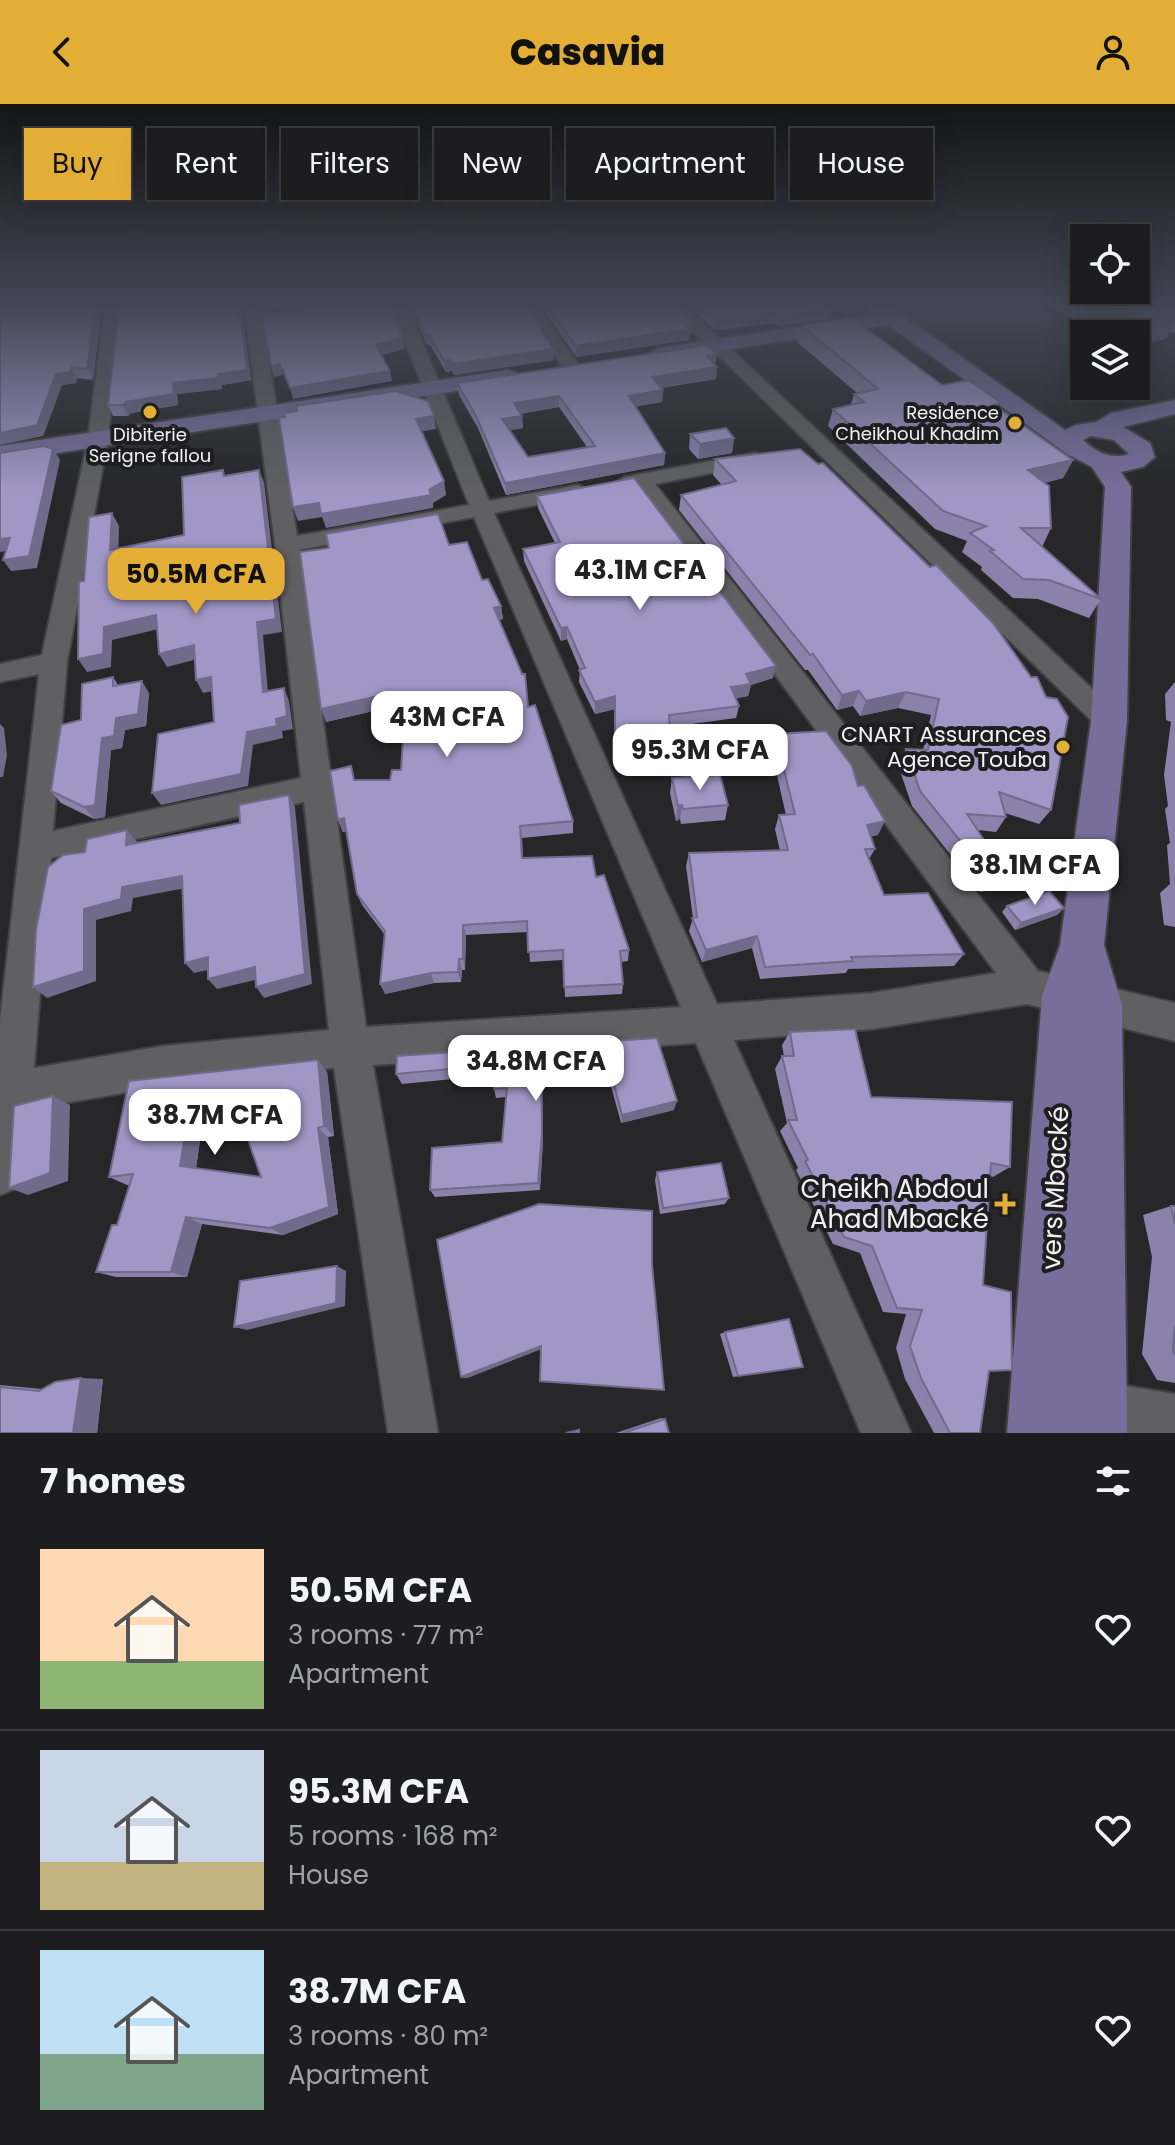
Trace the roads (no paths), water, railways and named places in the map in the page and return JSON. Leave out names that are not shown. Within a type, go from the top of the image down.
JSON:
[{"type":"main road","points":[[0,454],[564,368]]},
{"type":"main road","points":[[963,368],[1020,409],[1089,436],[1122,464]]},
{"type":"main road","points":[[1089,436],[1120,418],[1174,407]]},
{"type":"main road","points":[[1122,464],[1138,435],[1151,428],[1174,407]]},
{"type":"main road","points":[[1089,436],[1121,434],[1122,464]]},
{"type":"main road","name":"vers Mbacké","points":[[1039,1433],[1063,996],[1082,945],[1109,721],[1122,464]]},
{"type":"main road","name":"vers Mbacké","points":[[1063,996],[1096,1420]]},
{"type":"street","points":[[0,1174],[6,1093],[36,848],[54,662],[98,439],[106,368]]},
{"type":"street","points":[[262,368],[350,1047],[413,1433]]},
{"type":"street","points":[[424,368],[481,508],[886,1433]]},
{"type":"street","points":[[739,368],[1109,721]]},
{"type":"street","points":[[287,545],[819,446]]},
{"type":"street","points":[[641,480],[1063,996]]},
{"type":"street","points":[[0,673],[54,662]]},
{"type":"street","points":[[36,848],[317,787]]},
{"type":"street","points":[[6,1093],[163,1066],[350,1047],[707,1024],[1063,996],[1175,1022]]},
{"type":"street","points":[[1096,1420],[1175,1419]]},
{"type":"place","name":"Dibiterie Serigne fallou","points":[[150,412]]},
{"type":"place","name":"Residence Cheikhoul Khadim","points":[[1015,423]]},
{"type":"place","name":"CNART Assurances Agence Touba","points":[[1063,747]]},
{"type":"place","name":"Cheikh Abdoul Ahad Mbacké","points":[[1005,1204]]}]
